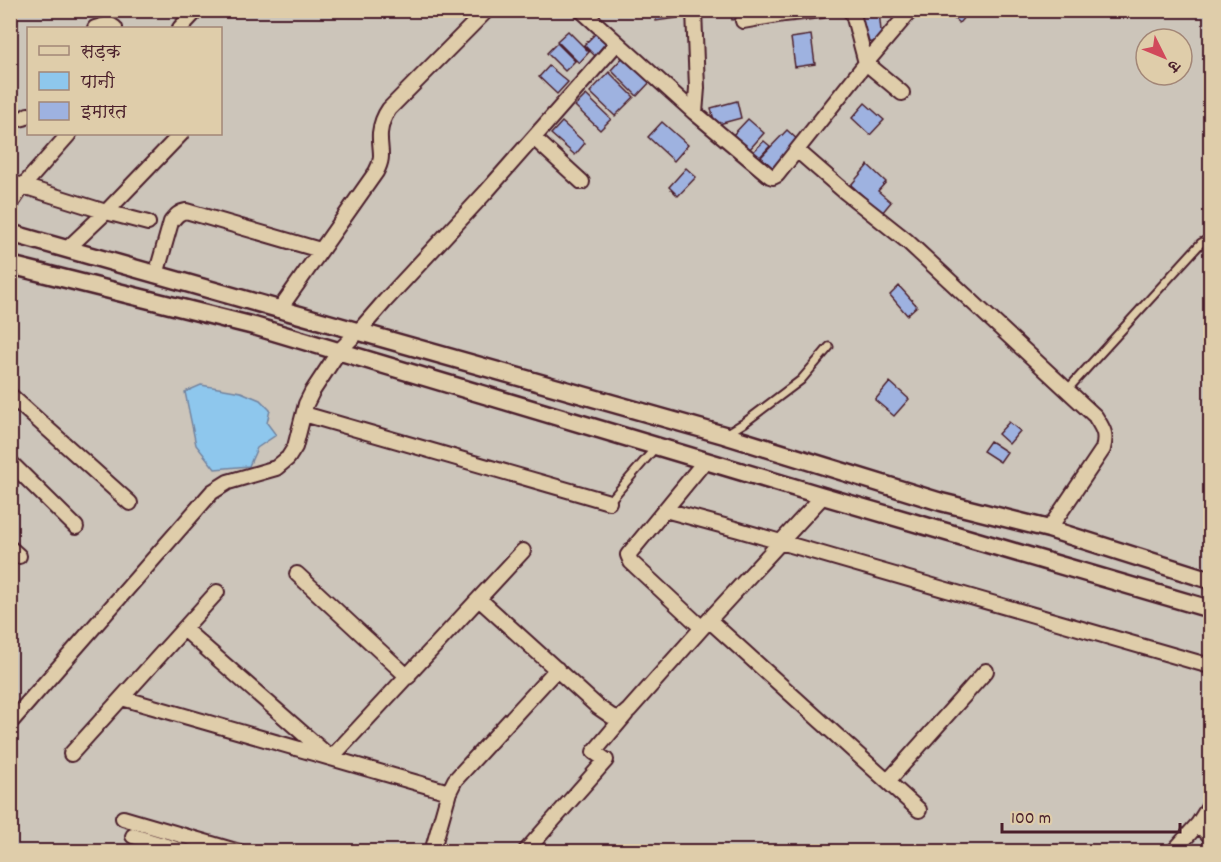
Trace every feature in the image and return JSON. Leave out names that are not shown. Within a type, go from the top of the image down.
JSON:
[{"type":"street","points":[[181,27],[197,10]]},
{"type":"street","points":[[279,310],[381,163],[380,131],[389,109],[488,10]]},
{"type":"street","points":[[694,10],[697,88],[695,113]]},
{"type":"street","points":[[743,21],[823,10]]},
{"type":"street","points":[[849,10],[853,14],[866,63],[902,93]]},
{"type":"street","points":[[586,12],[695,113],[770,177],[773,177],[798,151],[866,63],[911,10]]},
{"type":"street","points":[[98,27],[109,24],[114,27]]},
{"type":"street","points":[[10,723],[212,492],[228,482],[276,468],[288,458],[295,447],[306,404],[339,351],[534,138],[617,42]]},
{"type":"street","points":[[10,121],[27,116]]},
{"type":"street","points":[[10,205],[17,184],[68,135]]},
{"type":"street","points":[[67,249],[180,135]]},
{"type":"street","points":[[534,138],[582,182]]},
{"type":"street","points":[[798,151],[907,241],[1095,416],[1103,428],[1106,437],[1103,449],[1049,529]]},
{"type":"street","points":[[17,184],[148,223]]},
{"type":"street","points":[[156,275],[171,222],[181,211],[320,250]]},
{"type":"street","points":[[10,233],[724,435],[941,502],[1049,529],[1208,579],[1204,607],[254,326],[11,266]]},
{"type":"street","points":[[10,395],[130,503]]},
{"type":"street","points":[[304,414],[609,502]]},
{"type":"street","points":[[705,461],[628,555],[631,562],[919,810]]},
{"type":"street","points":[[10,462],[76,527]]},
{"type":"street","points":[[525,852],[606,760],[594,752],[629,710],[823,496]]},
{"type":"street","points":[[665,510],[1210,666]]},
{"type":"street","points":[[331,758],[523,551]]},
{"type":"street","points":[[297,574],[408,677]]},
{"type":"street","points":[[71,754],[217,592]]},
{"type":"street","points":[[479,599],[598,707],[611,716],[620,718],[629,710]]},
{"type":"street","points":[[184,629],[331,758]]},
{"type":"street","points":[[432,852],[449,792],[455,780],[556,669]]},
{"type":"street","points":[[888,781],[986,671]]},
{"type":"street","points":[[122,698],[449,792]]},
{"type":"street","points":[[1173,852],[1198,824],[1210,805]]},
{"type":"street","points":[[123,818],[239,852]]},
{"type":"street","points":[[1198,824],[1210,836]]},
{"type":"street","points":[[133,836],[186,852]]},
{"type":"lane","points":[[1067,390],[1201,243],[1210,238]]},
{"type":"lane","points":[[724,435],[744,423],[801,380],[829,347]]},
{"type":"lane","points":[[609,502],[656,446]]},
{"type":"water","points":[[201,385],[241,392],[260,400],[270,410],[267,423],[276,435],[257,448],[249,466],[215,469],[196,445],[185,392]]},
{"type":"building","points":[[655,10],[675,10],[676,18],[656,21]]},
{"type":"building","points":[[730,10],[758,10],[759,15],[732,20]]},
{"type":"building","points":[[944,10],[968,10],[969,12],[959,23]]},
{"type":"building","points":[[879,11],[882,41],[863,43],[858,14]]},
{"type":"building","points":[[599,30],[608,40],[595,56],[584,45]]},
{"type":"building","points":[[568,31],[589,52],[579,63],[557,41]]},
{"type":"building","points":[[811,35],[815,64],[795,67],[791,38]]},
{"type":"building","points":[[557,43],[575,61],[565,71],[547,53]]},
{"type":"building","points":[[625,55],[651,81],[637,96],[611,70]]},
{"type":"building","points":[[549,66],[568,82],[557,94],[539,77]]},
{"type":"building","points":[[609,72],[634,97],[615,116],[590,92]]},
{"type":"building","points":[[586,95],[611,119],[600,130],[575,106]]},
{"type":"building","points":[[737,101],[741,118],[715,125],[711,108]]},
{"type":"building","points":[[865,103],[884,120],[870,135],[852,118]]},
{"type":"building","points":[[748,119],[764,133],[749,150],[732,136]]},
{"type":"building","points":[[562,122],[585,143],[575,155],[551,134]]},
{"type":"building","points":[[662,122],[688,145],[674,161],[648,137]]},
{"type":"building","points":[[787,130],[800,142],[774,169],[761,157]]},
{"type":"building","points":[[764,141],[770,146],[759,158],[753,152]]},
{"type":"building","points":[[868,165],[886,182],[878,191],[891,202],[882,213],[851,185]]},
{"type":"building","points":[[686,168],[696,177],[678,196],[669,187]]},
{"type":"building","points":[[899,286],[917,306],[907,315],[890,295]]},
{"type":"building","points":[[890,382],[909,399],[894,416],[875,400]]},
{"type":"building","points":[[1009,422],[1020,431],[1009,444],[998,434]]},
{"type":"building","points":[[990,441],[1007,452],[1000,462],[983,451]]}]
